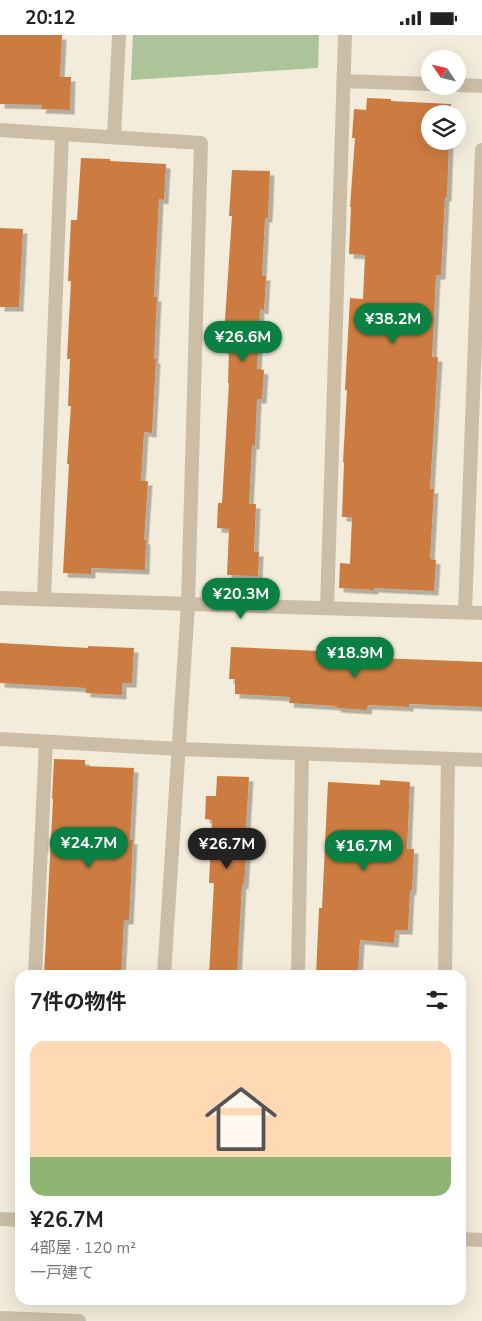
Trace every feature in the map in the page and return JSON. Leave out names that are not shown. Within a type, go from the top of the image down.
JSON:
[{"type":"street","points":[[114,137],[119,35]]},
{"type":"street","points":[[327,608],[345,35]]},
{"type":"street","points":[[343,81],[421,84]]},
{"type":"street","points":[[466,85],[482,86]]},
{"type":"street","points":[[0,130],[201,143],[188,605],[164,970]]},
{"type":"street","points":[[44,599],[62,134]]},
{"type":"street","points":[[465,612],[482,150]]},
{"type":"street","points":[[0,598],[482,613]]},
{"type":"street","points":[[0,739],[178,749],[482,760]]},
{"type":"street","points":[[35,970],[46,742]]},
{"type":"street","points":[[298,970],[302,754]]},
{"type":"street","points":[[445,970],[448,759]]},
{"type":"street","points":[[0,1219],[15,1220]]},
{"type":"street","points":[[466,1239],[482,1240]]},
{"type":"street","points":[[0,1318],[79,1321]]},
{"type":"green space","points":[[133,35],[319,35],[318,68],[131,80]]},
{"type":"building","points":[[0,35],[62,35],[60,77],[71,77],[70,110],[41,109],[42,105],[0,104]]},
{"type":"building","points":[[367,98],[451,104],[421,105],[421,150],[449,150],[441,275],[436,275],[432,357],[438,357],[430,489],[434,489],[430,559],[436,560],[434,591],[339,588],[340,563],[350,564],[352,517],[342,517],[347,390],[345,390],[350,298],[363,299],[365,255],[349,254],[355,138],[352,138],[354,109],[366,110]]},
{"type":"building","points":[[81,158],[166,164],[164,200],[159,199],[154,297],[157,297],[152,433],[144,432],[141,481],[148,481],[144,540],[146,540],[145,570],[91,568],[91,574],[63,573],[71,406],[68,406],[70,359],[67,359],[71,281],[68,281],[71,220],[77,220]]},
{"type":"building","points":[[232,170],[270,171],[268,218],[265,218],[262,276],[266,276],[264,310],[260,309],[257,369],[264,370],[262,399],[257,399],[255,445],[252,445],[249,504],[256,504],[254,552],[259,552],[258,576],[227,575],[229,529],[217,528],[218,503],[222,503],[229,383],[229,350],[223,350],[232,216],[229,216]]},
{"type":"building","points":[[0,228],[23,229],[19,307],[0,307]]},
{"type":"building","points":[[0,643],[88,648],[88,646],[134,648],[132,683],[122,683],[122,695],[86,693],[86,688],[0,683]]},
{"type":"building","points":[[231,647],[320,651],[320,654],[327,656],[482,662],[482,707],[409,704],[409,707],[368,705],[367,710],[289,703],[290,697],[235,694],[235,679],[229,679]]},
{"type":"building","points":[[54,759],[85,760],[85,766],[134,768],[130,840],[133,840],[129,920],[124,920],[121,970],[44,970]]},
{"type":"building","points":[[217,776],[249,777],[245,842],[247,842],[244,885],[242,884],[237,970],[209,970],[214,883],[209,883],[212,820],[205,819],[206,796],[216,796]]},
{"type":"building","points":[[380,780],[410,782],[407,849],[414,849],[408,930],[395,930],[394,943],[360,940],[358,970],[316,970],[319,908],[322,908],[328,782],[380,785]]}]
